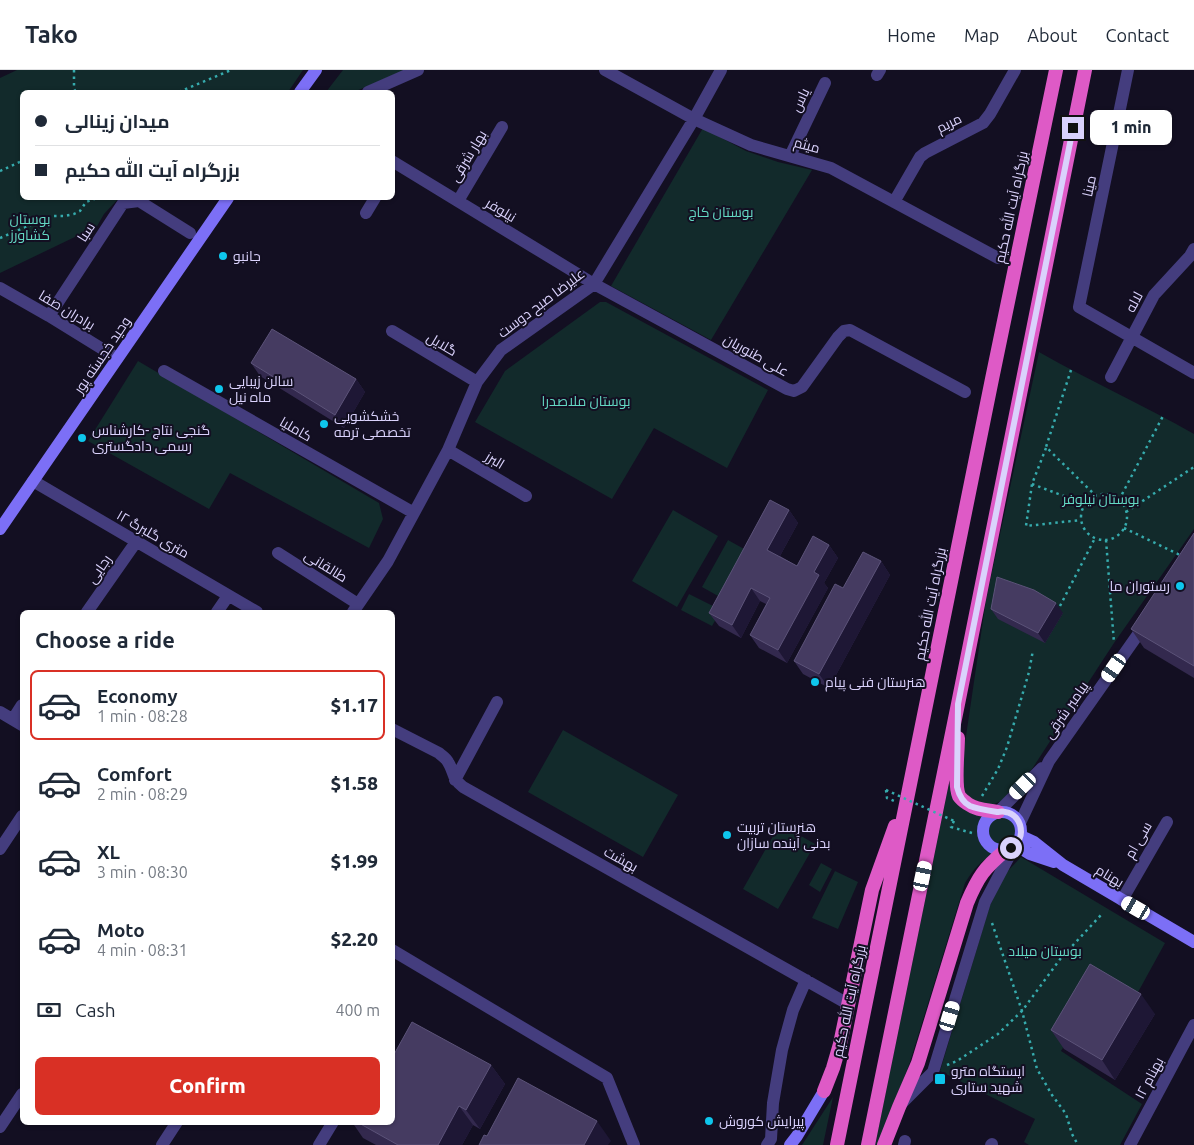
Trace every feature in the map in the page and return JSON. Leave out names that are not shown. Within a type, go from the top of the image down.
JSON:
[{"type":"highway","name":"بزرگراه آیت الله حکیم","points":[[837,1145],[1056,70]]},
{"type":"highway","points":[[868,1145],[1085,70]]},
{"type":"highway","points":[[958,704],[957,787],[960,796],[969,805],[998,812]]},
{"type":"highway","points":[[824,1091],[840,1044],[872,890],[911,781]]},
{"type":"highway","points":[[884,1145],[918,1063],[967,903],[976,883],[986,868],[1015,839]]},
{"type":"main road","points":[[301,90],[316,70]]},
{"type":"main road","name":"وحید خجسته پور","points":[[0,529],[227,200]]},
{"type":"main road","points":[[998,812],[1011,814],[1016,818],[1015,839],[1001,850],[990,847],[982,833],[984,822],[992,814],[998,812]]},
{"type":"main road","name":"بهنام","points":[[1015,839],[1030,854],[1063,865],[1194,942]]},
{"type":"main road","points":[[790,1145],[824,1091]]},
{"type":"street","points":[[373,90],[418,70]]},
{"type":"street","name":"میثم","points":[[605,70],[694,119],[751,145],[831,168],[998,258]]},
{"type":"street","name":"علیرضا صبح دوست","points":[[356,608],[388,561],[448,450],[477,382],[501,350],[594,284],[694,119],[721,70]]},
{"type":"street","name":"مریم","points":[[894,202],[924,153],[983,123],[1015,70]]},
{"type":"street","name":"مینا","points":[[1128,70],[1080,308],[1132,338]]},
{"type":"street","name":"یاس","points":[[790,156],[825,83]]},
{"type":"street","name":"بهار شرقی","points":[[458,201],[502,127]]},
{"type":"street","name":"نیلوفر","points":[[395,165],[594,284]]},
{"type":"street","points":[[366,213],[374,200]]},
{"type":"street","name":"سبا","points":[[49,316],[124,203],[139,201],[190,233]]},
{"type":"street","name":"لاله","points":[[1111,377],[1154,295],[1190,256],[1194,249]]},
{"type":"street","name":"علی طنوریان","points":[[594,284],[787,389],[794,391],[802,387],[838,337],[844,331],[850,330],[965,392]]},
{"type":"street","name":"برادران صفا","points":[[0,288],[117,358]]},
{"type":"street","name":"گلایل","points":[[392,331],[477,382]]},
{"type":"street","points":[[1132,338],[1194,374]]},
{"type":"street","name":"کاملیا","points":[[164,371],[414,513]]},
{"type":"street","name":"البرز","points":[[448,450],[526,496]]},
{"type":"street","name":"۱۲ متری گلبرگ","points":[[33,481],[254,610]]},
{"type":"street","name":"رجایی","points":[[88,610],[136,542]]},
{"type":"street","name":"طالقانی","points":[[278,553],[356,608]]},
{"type":"street","points":[[218,610],[228,596]]},
{"type":"street","name":"پیامبر شرقی","points":[[998,812],[1049,761],[1150,616]]},
{"type":"street","points":[[455,780],[497,702]]},
{"type":"street","points":[[0,712],[18,722]]},
{"type":"street","points":[[395,731],[439,753],[449,762],[455,780]]},
{"type":"street","name":"پیامبر شرقی","points":[[932,1072],[985,902],[1049,761]]},
{"type":"street","name":"بهشت","points":[[455,780],[463,787],[848,1004]]},
{"type":"street","points":[[0,849],[20,819]]},
{"type":"street","name":"سی ام","points":[[1122,900],[1167,822]]},
{"type":"street","points":[[395,952],[607,1078],[634,1145]]},
{"type":"street","points":[[767,1145],[771,1139],[773,1103],[782,1050],[793,1010],[806,980]]},
{"type":"street","name":"بهنام ۱۲","points":[[1130,1145],[1194,1025]]},
{"type":"street","points":[[899,1107],[932,1072]]},
{"type":"street","points":[[0,1127],[20,1097]]},
{"type":"street","points":[[162,1145],[175,1125]]},
{"type":"street","points":[[319,1145],[331,1125]]},
{"type":"path","points":[[74,70],[75,90]]},
{"type":"path","points":[[184,90],[231,70]]},
{"type":"path","points":[[0,170],[20,162]]},
{"type":"path","points":[[0,238],[52,216],[74,214],[80,211],[86,202],[92,200]]},
{"type":"path","points":[[1071,370],[1032,484],[1026,526],[1081,520]]},
{"type":"path","points":[[1119,500],[1163,416]]},
{"type":"path","points":[[1046,447],[1096,496]]},
{"type":"path","points":[[1126,512],[1194,468]]},
{"type":"path","points":[[1032,484],[1085,504]]},
{"type":"path","points":[[1096,496],[1114,496],[1119,500],[1124,506],[1127,518],[1124,528],[1119,534],[1106,540],[1095,538],[1088,534],[1081,520],[1085,504],[1096,496]]},
{"type":"path","points":[[1124,528],[1182,556]]},
{"type":"path","points":[[1060,606],[1095,538]]},
{"type":"path","points":[[1106,540],[1114,643]]},
{"type":"path","points":[[979,800],[998,769],[1007,747],[1029,672],[1033,650]]},
{"type":"path","points":[[887,798],[886,790],[954,821],[951,827],[972,834]]},
{"type":"path","points":[[985,902],[1022,1011],[1037,1069],[1066,1114],[1072,1134],[1078,1145]]},
{"type":"path","points":[[932,1072],[957,1061],[998,1034],[1022,1011],[1061,958],[1101,915]]},
{"type":"green space","name":"بوستان کشاورز","points":[[17,70],[303,70],[289,90],[20,90],[20,200],[117,200],[104,214],[88,242],[79,235],[0,273],[0,78]]},
{"type":"green space","points":[[343,70],[405,70],[359,90],[328,90]]},
{"type":"green space","name":"بوستان کاج","points":[[703,128],[746,151],[778,162],[812,170],[711,340],[611,286]]},
{"type":"green space","name":"بوستان ملاصدرا","points":[[600,302],[606,302],[768,390],[727,468],[654,428],[612,499],[475,422],[505,371]]},
{"type":"green space","name":"بوستان نیلوفر","points":[[1039,352],[1194,434],[1194,529],[1114,643],[1032,769],[1001,801],[989,805],[967,798],[958,781],[986,600]]},
{"type":"green space","points":[[138,361],[379,503],[383,519],[369,548],[230,473],[209,509],[88,441]]},
{"type":"green space","points":[[673,510],[718,536],[677,607],[632,581]]},
{"type":"green space","points":[[728,540],[753,554],[727,601],[702,587]]},
{"type":"green space","points":[[689,594],[721,610],[712,626],[681,610]]},
{"type":"green space","points":[[563,730],[678,795],[643,857],[528,792]]},
{"type":"green space","points":[[949,783],[952,793],[986,813],[979,826],[979,841],[987,851],[995,855],[986,859],[978,866],[965,883],[910,1062],[879,1145],[875,1145]]},
{"type":"green space","points":[[1002,815],[1008,816],[1013,820],[1017,825],[1017,837],[1013,842],[1008,846],[1002,847],[996,846],[991,842],[987,837],[986,831],[987,825],[991,820],[996,816]]},
{"type":"green space","points":[[780,824],[815,844],[778,909],[743,889]]},
{"type":"green space","name":"بوستان میلاد","points":[[1021,857],[1165,943],[1137,994],[1109,975],[1061,1051],[1142,1104],[1120,1145],[1029,1145],[1024,1142],[1035,1119],[940,1071],[990,905],[1005,874]]},
{"type":"green space","points":[[821,863],[832,869],[820,892],[809,885]]},
{"type":"green space","points":[[835,871],[858,882],[838,929],[812,918]]},
{"type":"green space","points":[[833,1097],[823,1145],[802,1145]]},
{"type":"building","points":[[272,329],[356,379],[335,415],[251,363]]},
{"type":"building","points":[[770,500],[789,510],[767,550],[797,566],[813,536],[829,545],[814,572],[819,575],[778,650],[750,635],[770,598],[751,588],[732,625],[709,613]]},
{"type":"building","points":[[1194,533],[1194,666],[1131,629]]},
{"type":"building","points":[[863,552],[881,561],[819,674],[794,661],[835,584],[843,588]]},
{"type":"building","points":[[997,577],[1034,590],[1056,603],[1038,633],[991,609]]},
{"type":"building","points":[[1090,964],[1141,994],[1102,1060],[1051,1030]]},
{"type":"building","points":[[412,1022],[491,1065],[466,1110],[459,1106],[438,1145],[398,1145],[362,1125],[395,1125],[395,1053]]},
{"type":"building","points":[[518,1078],[597,1121],[584,1145],[479,1145],[484,1135],[487,1136]]},
{"type":"place","name":"جانبو","points":[[223,256]]},
{"type":"place","name":"سالن زیبایی ماه نیل","points":[[219,389]]},
{"type":"place","name":"خشکشویی تخصصی ترمه","points":[[324,424]]},
{"type":"place","name":"گنجی نتاج -کارشناس رسمی دادگستری","points":[[82,438]]},
{"type":"place","name":"رستوران ما","points":[[1180,586]]},
{"type":"place","name":"هنرستان فنی پیام","points":[[815,682]]},
{"type":"place","name":"هنرستان تربیت بدنی آینده سازان","points":[[727,835]]},
{"type":"place","name":"ایستگاه مترو شهید ستاری","points":[[940,1079]]},
{"type":"place","name":"پیرایش کوروش","points":[[709,1121]]},
{"type":"route","points":[[1011,848],[1021,836],[1020,823],[1016,818],[1004,812],[969,805],[960,796],[957,787],[958,704],[1073,128]]}]
